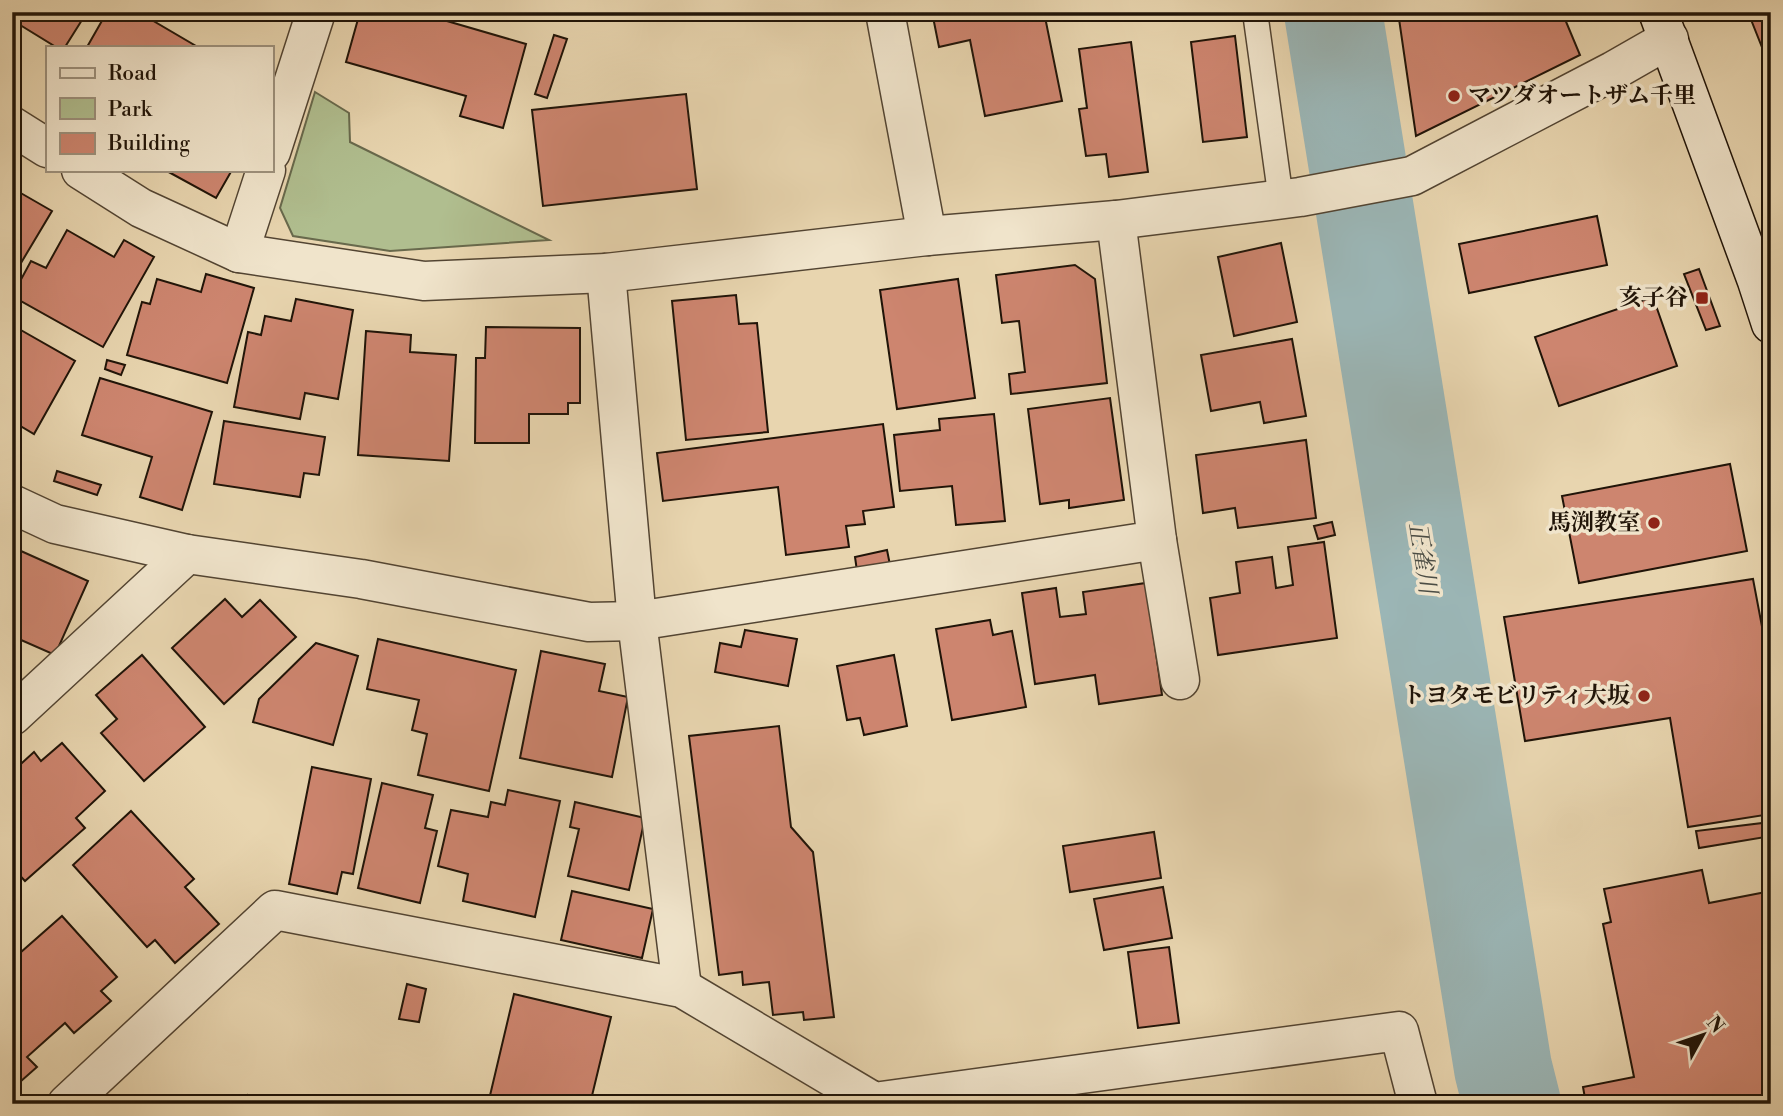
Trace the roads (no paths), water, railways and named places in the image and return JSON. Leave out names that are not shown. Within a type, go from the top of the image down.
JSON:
[{"type":"street","points":[[273,146],[316,12]]},
{"type":"street","points":[[885,12],[927,236]]},
{"type":"street","points":[[84,172],[141,208],[239,253],[424,281],[606,273],[927,236],[1116,220],[1291,199],[1412,176],[1601,77],[1663,25],[1771,324]]},
{"type":"street","points":[[12,125],[46,147]]},
{"type":"street","points":[[239,253],[264,172]]},
{"type":"street","points":[[1116,220],[1157,540],[1180,680]]},
{"type":"street","points":[[606,273],[637,621],[682,988]]},
{"type":"street","points":[[12,504],[55,524],[187,554],[360,579],[589,622],[637,621],[1157,540]]},
{"type":"street","points":[[12,716],[187,554]]},
{"type":"street","points":[[67,1104],[275,910],[682,988],[874,1102],[1399,1031],[1418,1104]]},
{"type":"lane","points":[[1255,12],[1291,199]]},
{"type":"waterway","name":"正雀川","points":[[1333,12],[1503,1068],[1512,1104]]},
{"type":"place","name":"マツダオートザム千里","points":[[1454,96]]},
{"type":"place","name":"亥子谷","points":[[1702,298]]},
{"type":"place","name":"馬渕教室","points":[[1654,523]]},
{"type":"place","name":"トヨタモビリティ大坂","points":[[1644,696]]}]
